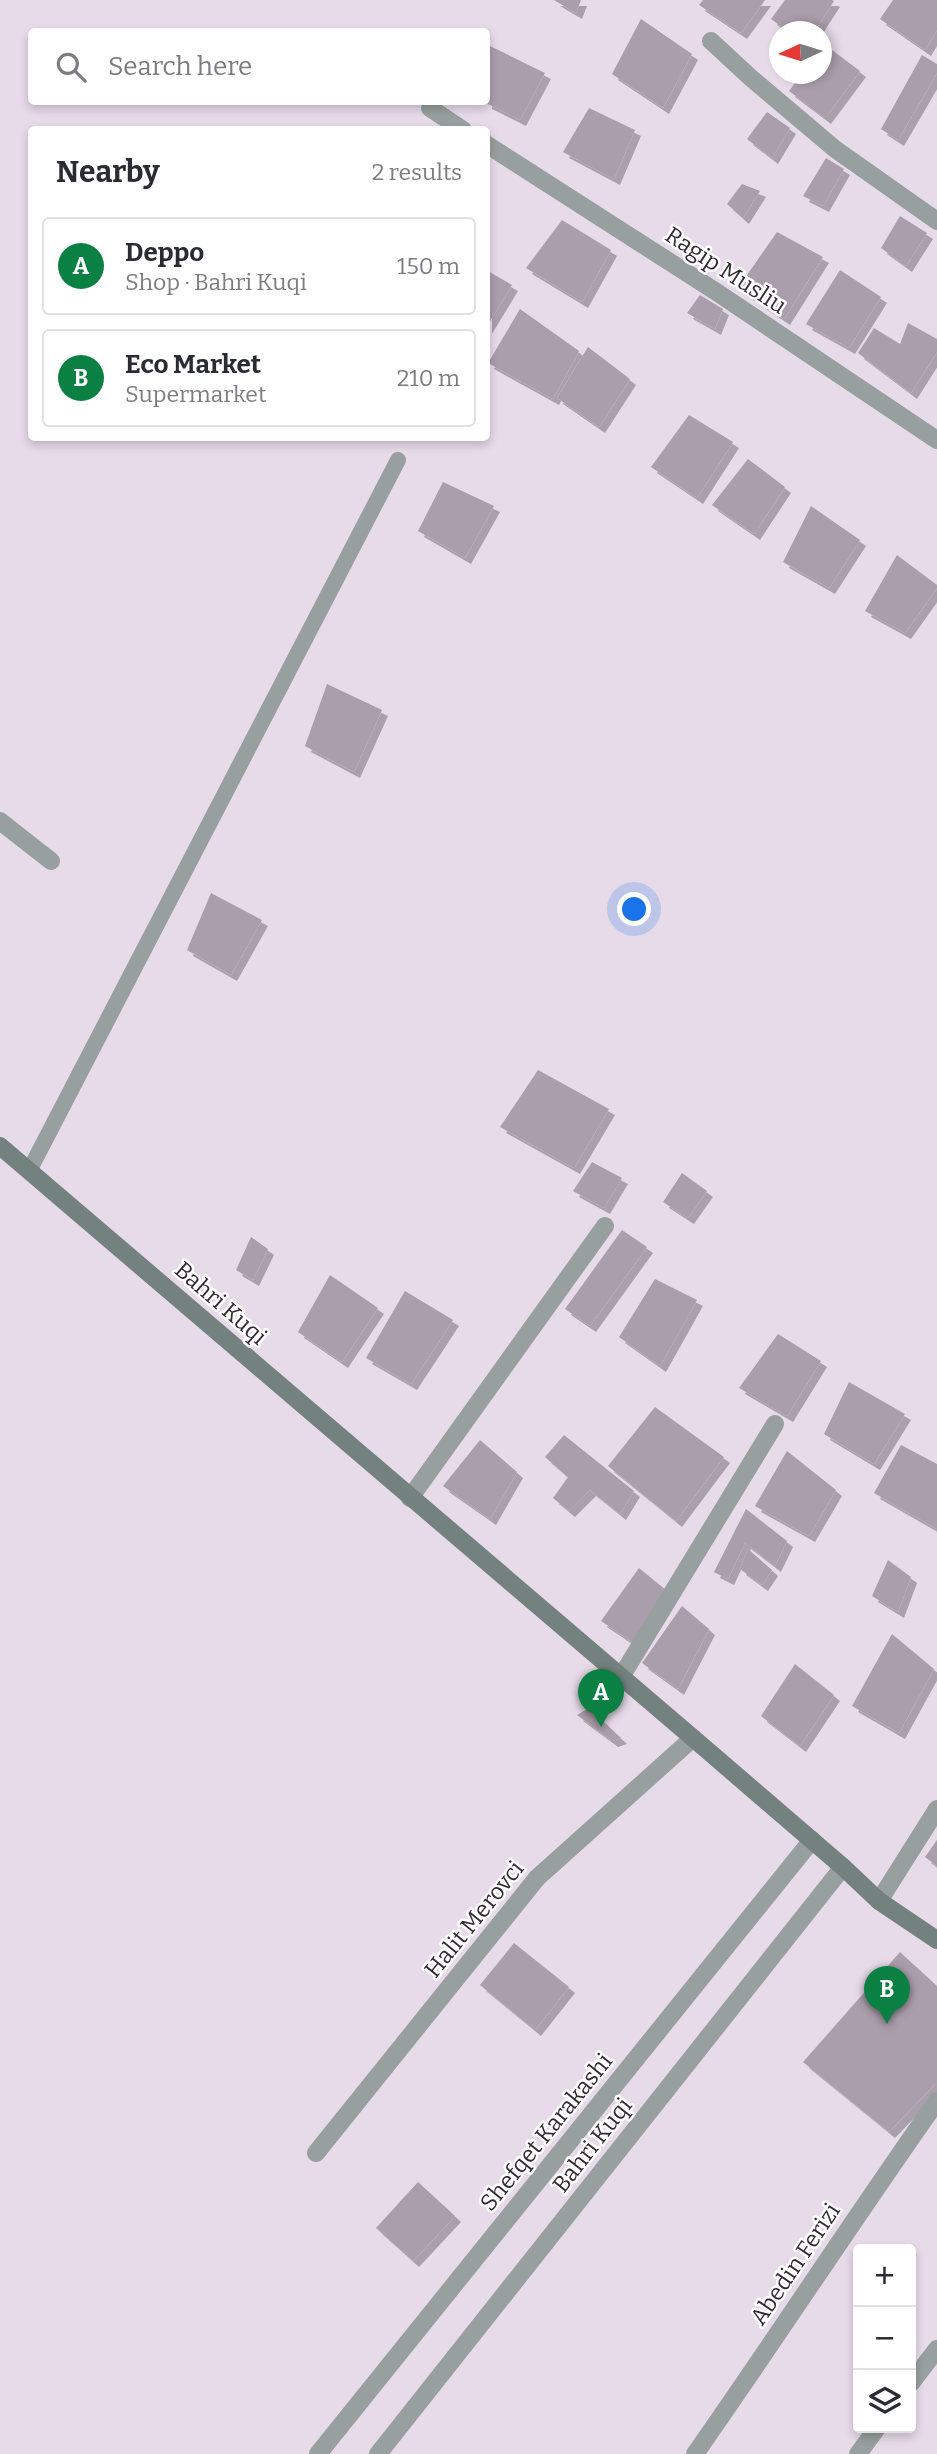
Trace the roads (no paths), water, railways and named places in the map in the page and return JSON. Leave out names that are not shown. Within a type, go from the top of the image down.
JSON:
[{"type":"street","points":[[712,41],[835,149],[937,221]]},
{"type":"street","points":[[430,108],[457,126]]},
{"type":"street","name":"Ragip Musliu","points":[[490,147],[715,290],[937,440]]},
{"type":"street","points":[[0,821],[51,861]]},
{"type":"street","name":"Bahri Kuqi","points":[[0,1146],[844,1867],[879,1901],[937,1940]]},
{"type":"street","points":[[410,1498],[605,1226]]},
{"type":"street","points":[[621,1676],[775,1424]]},
{"type":"street","name":"Halit Merovci","points":[[316,2153],[537,1878],[693,1738]]},
{"type":"street","points":[[879,1901],[937,1809]]},
{"type":"street","name":"Shefqet Karakashi","points":[[318,2454],[812,1840]]},
{"type":"street","name":"Bahri Kuqi","points":[[378,2454],[844,1867]]},
{"type":"street","name":"Abedin Ferizi","points":[[695,2454],[937,2101]]},
{"type":"street","points":[[916,2376],[937,2349]]},
{"type":"street","points":[[858,2454],[873,2433]]},
{"type":"lane","points":[[29,1171],[398,460]]},
{"type":"place","name":"Deppo","points":[[601,1727]]},
{"type":"place","name":"Eco Market","points":[[887,2024]]}]
